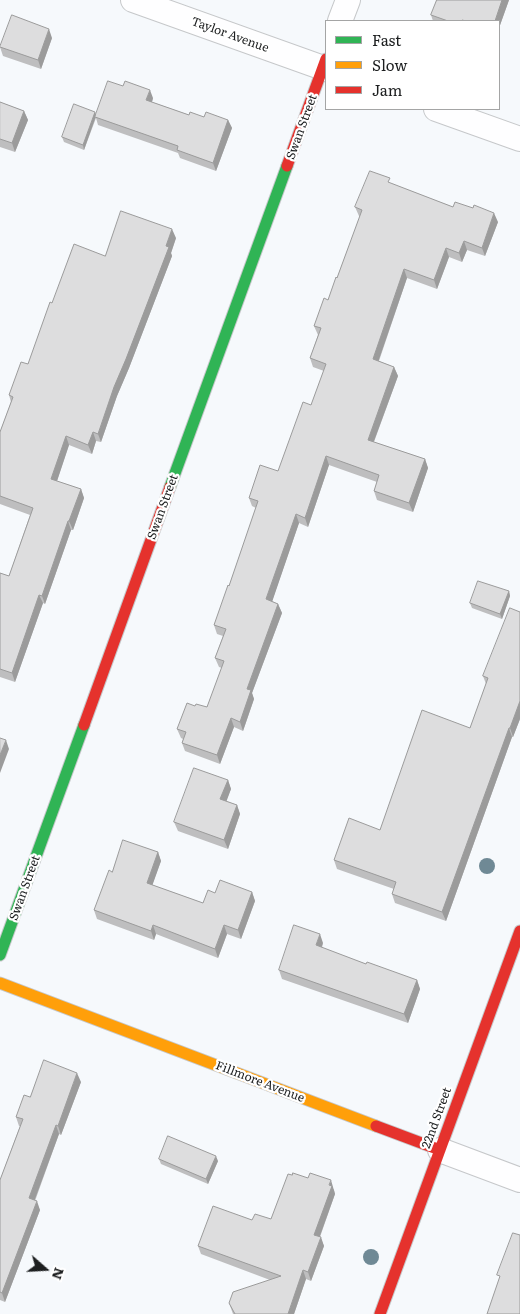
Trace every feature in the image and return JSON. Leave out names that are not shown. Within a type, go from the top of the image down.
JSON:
[{"type":"street","name":"Taylor Avenue","points":[[133,0],[325,66]]},
{"type":"street","points":[[340,20],[348,0]]},
{"type":"street","name":"Swan Street","points":[[0,955],[325,66]]},
{"type":"street","points":[[439,110],[520,139]]},
{"type":"street","name":"22nd Street","points":[[380,1314],[520,931]]},
{"type":"street","name":"Fillmore Avenue","points":[[0,983],[520,1180]]},
{"type":"building","points":[[437,0],[502,0],[495,20],[445,20],[431,15]]},
{"type":"building","points":[[12,15],[49,29],[38,60],[0,47]]},
{"type":"building","points":[[108,81],[123,86],[125,81],[150,90],[146,100],[189,115],[190,112],[204,117],[206,112],[228,120],[213,163],[177,150],[178,146],[95,117]]},
{"type":"building","points":[[0,102],[24,111],[12,143],[0,139]]},
{"type":"building","points":[[74,104],[95,112],[83,145],[62,137]]},
{"type":"building","points":[[370,171],[390,178],[388,182],[453,207],[455,202],[473,208],[474,205],[494,213],[482,248],[464,241],[459,253],[446,248],[434,280],[404,269],[373,359],[394,367],[368,440],[425,459],[409,503],[374,491],[379,475],[326,456],[305,518],[296,514],[266,599],[278,604],[247,689],[251,690],[240,722],[231,718],[217,755],[182,743],[186,732],[177,729],[187,703],[207,707],[224,661],[215,658],[226,629],[214,625],[258,501],[249,498],[260,465],[278,471],[303,402],[311,405],[326,364],[310,358],[321,328],[314,326],[324,298],[328,300],[362,210],[355,207]]},
{"type":"building","points":[[121,211],[172,229],[166,246],[169,247],[114,387],[98,434],[93,432],[88,445],[66,436],[51,479],[81,489],[42,596],[39,595],[12,673],[0,669],[0,573],[9,576],[33,508],[0,496],[0,432],[13,397],[9,395],[21,362],[28,364],[50,302],[52,303],[74,244],[105,256]]},
{"type":"building","points":[[478,581],[509,591],[500,614],[470,603]]},
{"type":"building","points":[[510,608],[520,612],[520,701],[442,912],[392,894],[396,882],[334,860],[349,818],[380,830],[422,710],[470,728],[488,678],[483,676]]},
{"type":"building","points":[[0,738],[6,740],[0,755]]},
{"type":"building","points":[[194,768],[228,780],[220,799],[237,805],[224,840],[174,822]]},
{"type":"building","points":[[123,840],[158,852],[147,883],[203,903],[208,890],[215,893],[220,880],[252,892],[238,930],[224,925],[215,949],[153,925],[151,931],[94,910],[109,870],[112,872]]},
{"type":"building","points":[[294,925],[320,934],[316,945],[366,964],[367,962],[417,980],[404,1014],[279,970]]},
{"type":"building","points":[[44,1060],[77,1073],[29,1198],[37,1201],[2,1293],[0,1292],[0,1180],[23,1119],[16,1117],[24,1095],[30,1097]]},
{"type":"building","points":[[168,1136],[216,1156],[206,1179],[159,1159]]},
{"type":"building","points":[[293,1173],[308,1178],[310,1173],[331,1180],[329,1185],[332,1186],[314,1235],[321,1237],[308,1272],[303,1270],[288,1314],[235,1314],[229,1303],[233,1292],[281,1276],[198,1246],[213,1206],[252,1220],[255,1214],[271,1219],[288,1174],[292,1175]]},
{"type":"building","points":[[513,1233],[520,1235],[520,1314],[487,1314],[500,1276],[497,1275]]},
{"type":"traffic: fast","points":[[170,487],[287,166]]},
{"type":"traffic: fast","points":[[0,955],[84,725]]},
{"type":"traffic: slow","points":[[0,983],[376,1126]]},
{"type":"traffic: jam","points":[[287,166],[325,62]]},
{"type":"traffic: jam","points":[[84,725],[170,487]]},
{"type":"traffic: jam","points":[[380,1314],[520,931]]},
{"type":"traffic: jam","points":[[376,1126],[440,1150]]}]
